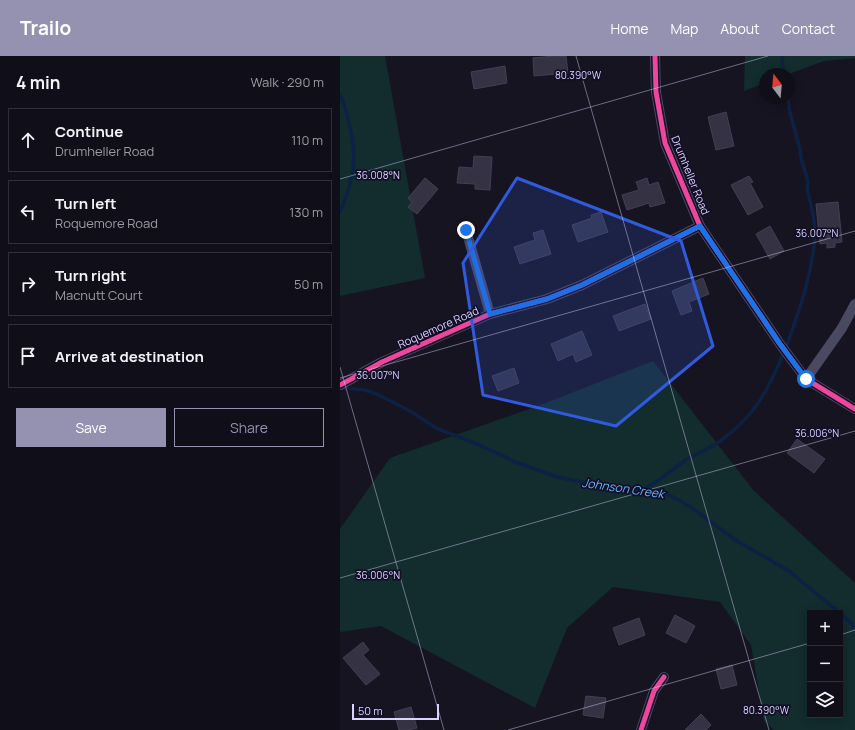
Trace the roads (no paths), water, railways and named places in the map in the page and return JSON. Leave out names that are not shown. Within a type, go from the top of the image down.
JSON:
[{"type":"street","name":"Drumheller Road","points":[[655,56],[656,92],[665,143],[700,226],[780,344],[806,379],[855,409]]},
{"type":"street","name":"Roquemore Road","points":[[340,385],[382,362],[490,314],[547,299],[582,285],[700,226]]},
{"type":"street","points":[[466,230],[490,314]]},
{"type":"street","points":[[806,379],[842,328],[855,304]]},
{"type":"street","points":[[641,730],[654,691],[664,677]]},
{"type":"waterway","points":[[783,56],[783,68]]},
{"type":"waterway","points":[[340,95],[345,107],[351,132],[354,155],[352,177],[340,212]]},
{"type":"waterway","points":[[644,489],[686,460],[716,444],[746,419],[768,387],[789,339],[809,276],[815,237],[814,218],[807,187],[808,182],[789,104]]},
{"type":"waterway","name":"Johnson Creek","points":[[341,388],[365,390],[379,395],[410,411],[436,428],[482,446],[513,461],[557,477],[618,489],[644,489],[667,494],[688,505],[734,539],[789,571],[836,610]]},
{"type":"waterway","name":"Johnson Creek","points":[[843,616],[855,627]]}]
